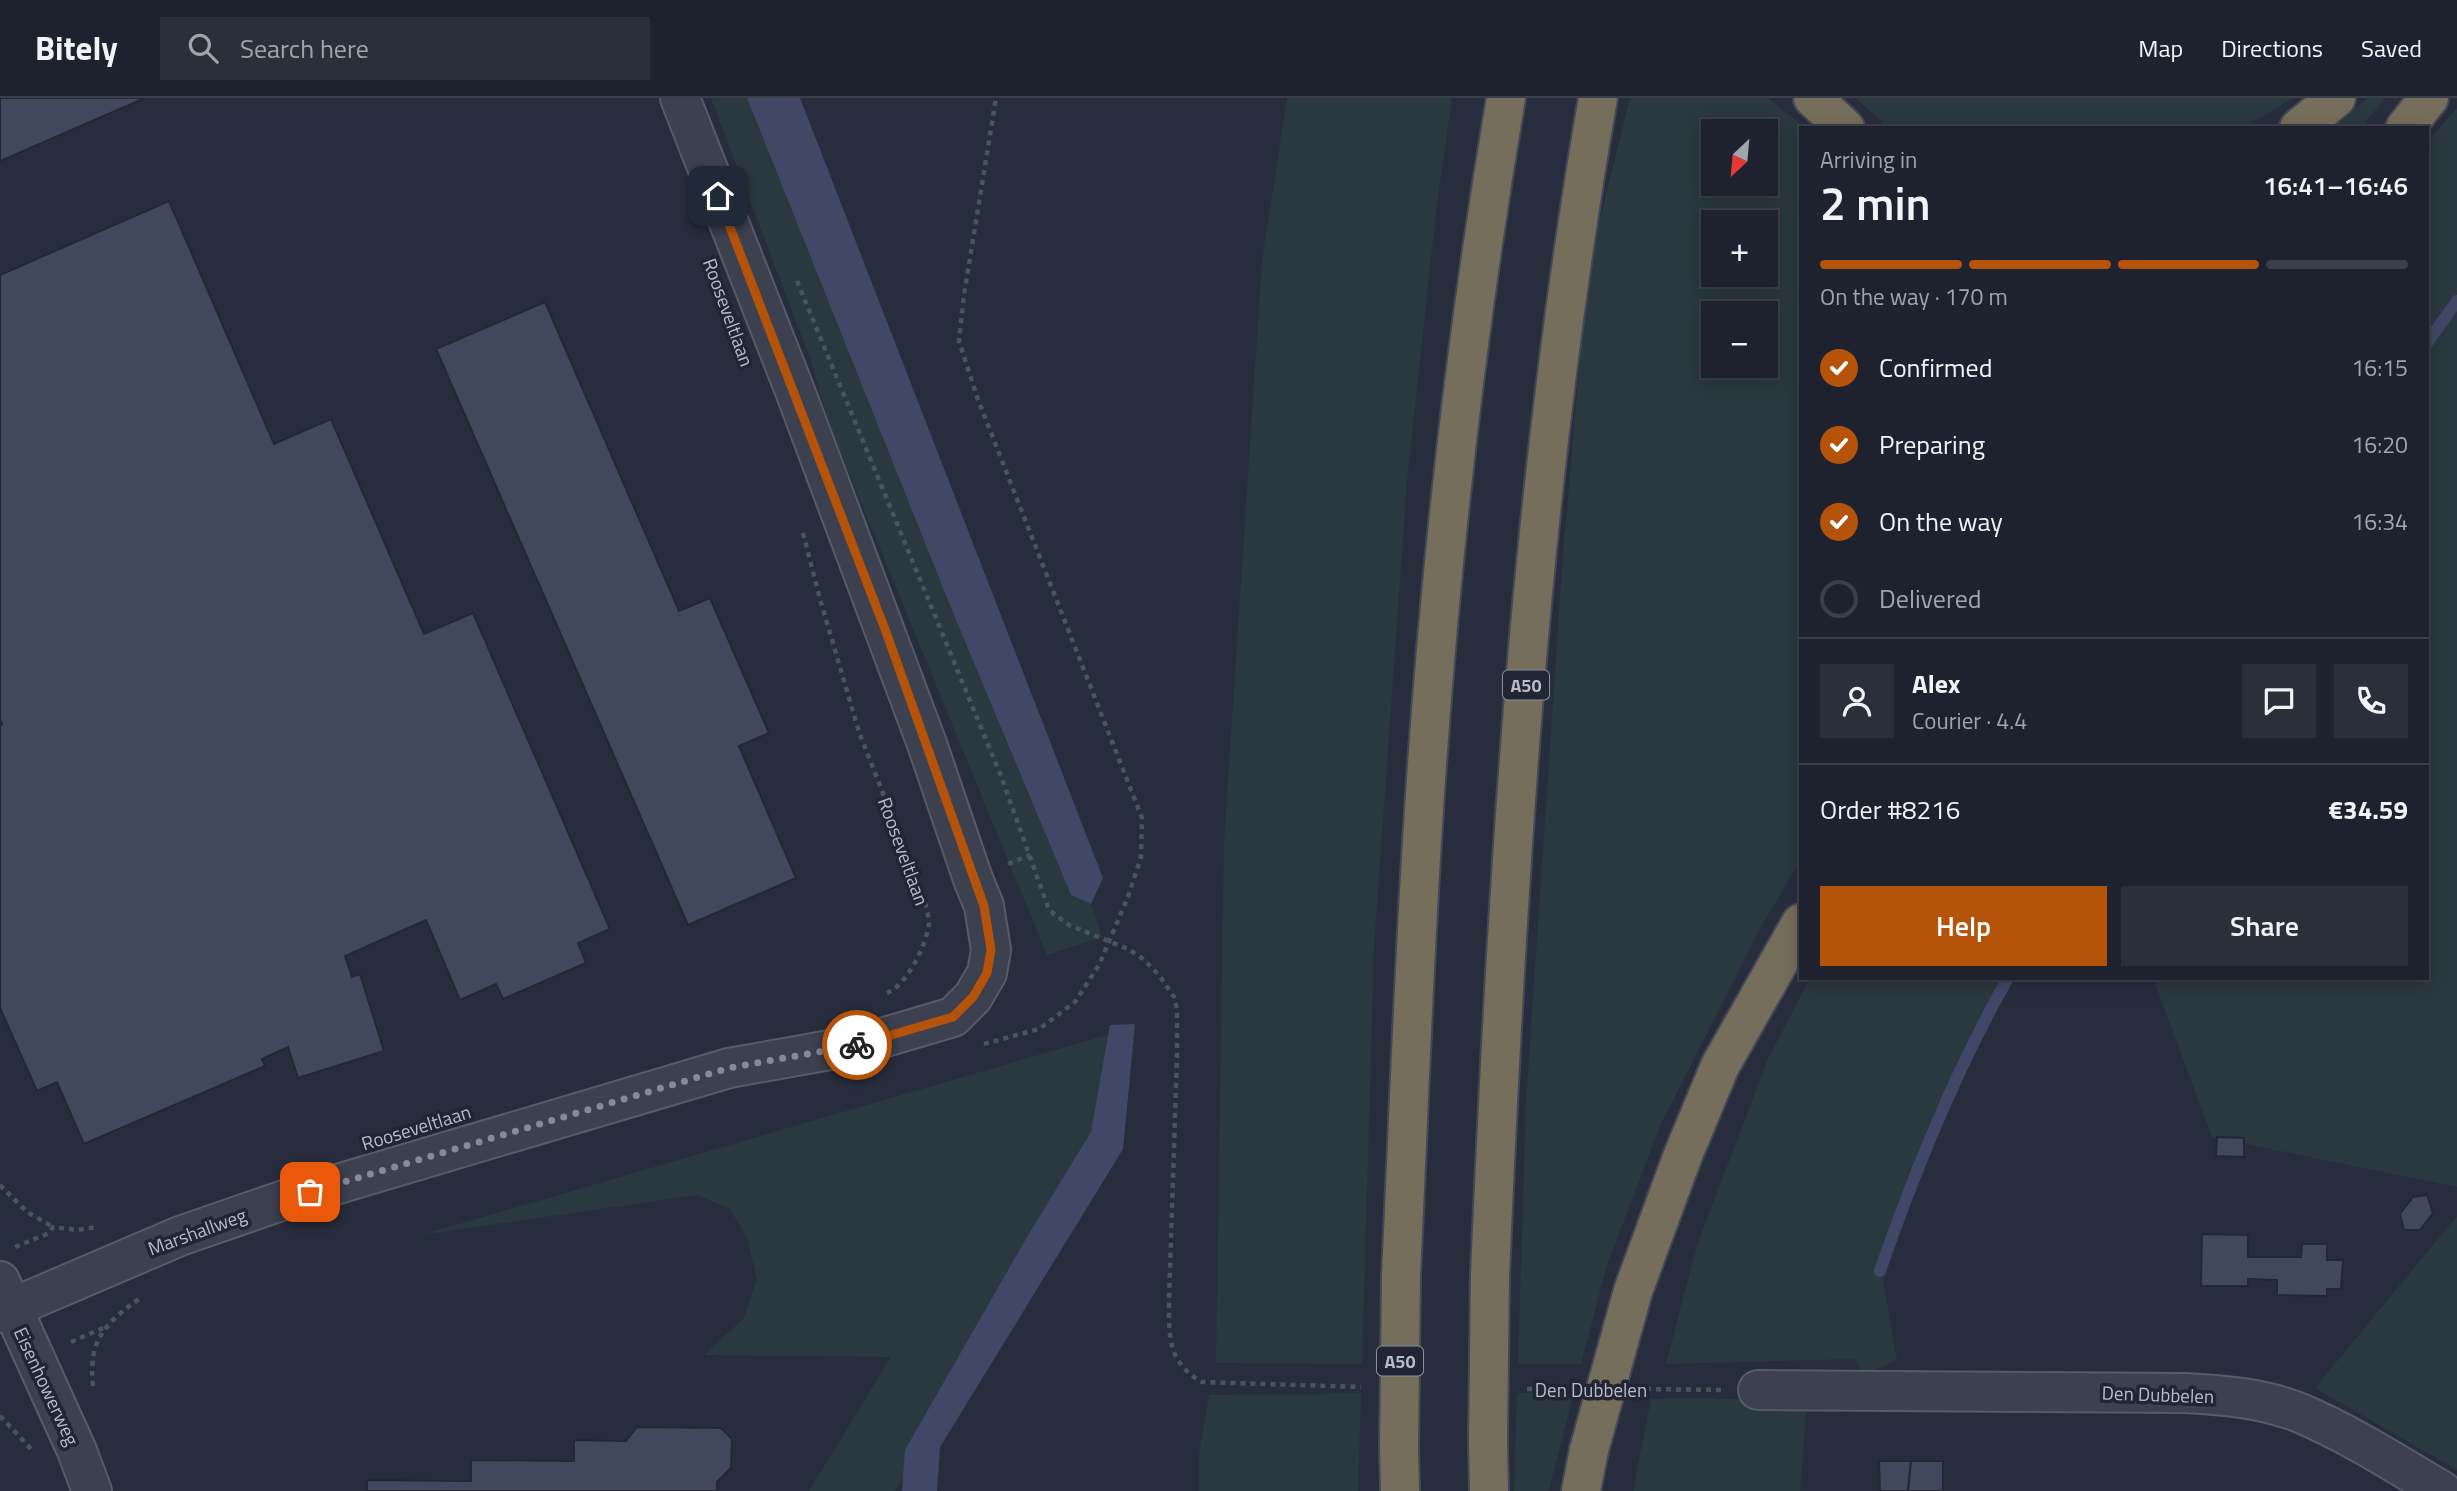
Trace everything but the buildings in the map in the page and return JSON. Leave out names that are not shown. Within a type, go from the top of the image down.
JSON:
[{"type":"highway","name":"A50","points":[[1400,1491],[1401,1275],[1422,841],[1445,545],[1469,346],[1506,98]]},
{"type":"highway","name":"A50","points":[[1489,1491],[1490,1275],[1502,1007],[1535,576],[1554,398],[1598,98]]},
{"type":"highway","points":[[1813,98],[1842,126]]},
{"type":"highway","points":[[2301,126],[2336,98]]},
{"type":"highway","points":[[2407,126],[2429,98]]},
{"type":"highway","points":[[1581,1491],[1589,1450],[1633,1291],[1683,1155],[1720,1066],[1799,927]]},
{"type":"street","name":"Rooseveltlaan","points":[[680,98],[795,391],[927,744],[984,906],[991,950],[987,973]]},
{"type":"street","name":"Marshallweg","points":[[6,1288],[180,1236],[284,1200],[729,1068],[858,1045],[953,1017],[973,997],[987,973]]},
{"type":"street","name":"Eisenhowerweg","points":[[6,1288],[92,1491]]},
{"type":"street","name":"Den Dubbelen","points":[[1758,1390],[2184,1393],[2246,1399],[2299,1413],[2327,1426],[2442,1491]]},
{"type":"path","points":[[972,1047],[1039,1029],[1075,1002],[1110,943],[1142,858],[1142,818],[977,397],[959,341],[996,98]]},
{"type":"path","points":[[793,272],[1001,776],[1049,910],[1069,925],[1128,950],[1153,967],[1167,984],[1177,1009],[1169,1300],[1169,1333],[1173,1353],[1185,1369],[1202,1382],[1364,1387]]},
{"type":"path","name":"Rooseveltlaan","points":[[803,532],[859,732],[925,901],[929,923],[919,958],[894,990],[881,995]]},
{"type":"path","points":[[0,1185],[27,1212],[53,1227],[76,1230],[103,1226]]},
{"type":"path","points":[[6,1288],[53,1227]]},
{"type":"path","points":[[93,1391],[94,1353],[103,1328],[144,1295]]},
{"type":"path","name":"Den Dubbelen","points":[[1523,1389],[1577,1389]]},
{"type":"path","name":"Den Dubbelen","points":[[1632,1389],[1758,1390]]},
{"type":"shaded area","points":[[711,98],[747,98],[951,608],[1071,895],[1091,904],[1102,937],[1047,955],[831,429],[810,358]]},
{"type":"shaded area","points":[[1287,98],[1452,98],[1436,211],[1407,481],[1374,948],[1362,1364],[1216,1363],[1224,842],[1262,261]]},
{"type":"shaded area","points":[[1630,98],[1768,98],[1803,126],[1799,126],[1799,863],[1762,925],[1660,1126],[1607,1265],[1581,1364],[1518,1364],[1526,1102],[1563,554],[1588,268]]},
{"type":"shaded area","points":[[1856,98],[2294,98],[2246,126],[1884,124]]},
{"type":"shaded area","points":[[2368,98],[2385,98],[2363,126],[2332,126]]},
{"type":"shaded area","points":[[2457,108],[2457,1187],[2212,1137],[2154,980],[2429,980],[2429,140]]},
{"type":"shaded area","points":[[1809,980],[2007,980],[1964,1058],[1915,1171],[1881,1269],[1897,1360],[1866,1374],[1853,1359],[1666,1364],[1697,1245],[1768,1059]]},
{"type":"shaded area","points":[[1124,1030],[1128,1070],[931,1435],[895,1491],[809,1491],[891,1357],[704,1355],[744,1318],[757,1279],[747,1237],[729,1208],[696,1195],[421,1235]]},
{"type":"shaded area","points":[[2457,1216],[2457,1470],[2315,1388]]},
{"type":"shaded area","points":[[1574,1392],[1549,1491],[1514,1491],[1517,1393]]},
{"type":"shaded area","points":[[1361,1394],[1358,1491],[1199,1491],[1199,1454],[1209,1395]]},
{"type":"shaded area","points":[[1651,1399],[1807,1402],[1800,1491],[1633,1491]]},
{"type":"water","points":[[747,98],[800,98],[1103,878],[1091,904],[1071,895],[951,608]]},
{"type":"water","points":[[1135,1024],[1123,1149],[940,1447],[937,1491],[902,1491],[905,1450],[1027,1237],[1091,1132],[1110,1025]]},
{"type":"waterway","points":[[2429,340],[2457,301]]},
{"type":"waterway","points":[[1880,1271],[1937,1122],[2007,980]]},
{"type":"way so far","points":[[310,1192],[729,1068],[857,1045]]},
{"type":"route","points":[[718,196],[886,632],[984,906],[991,950],[987,973],[973,997],[953,1017],[857,1045]]}]
